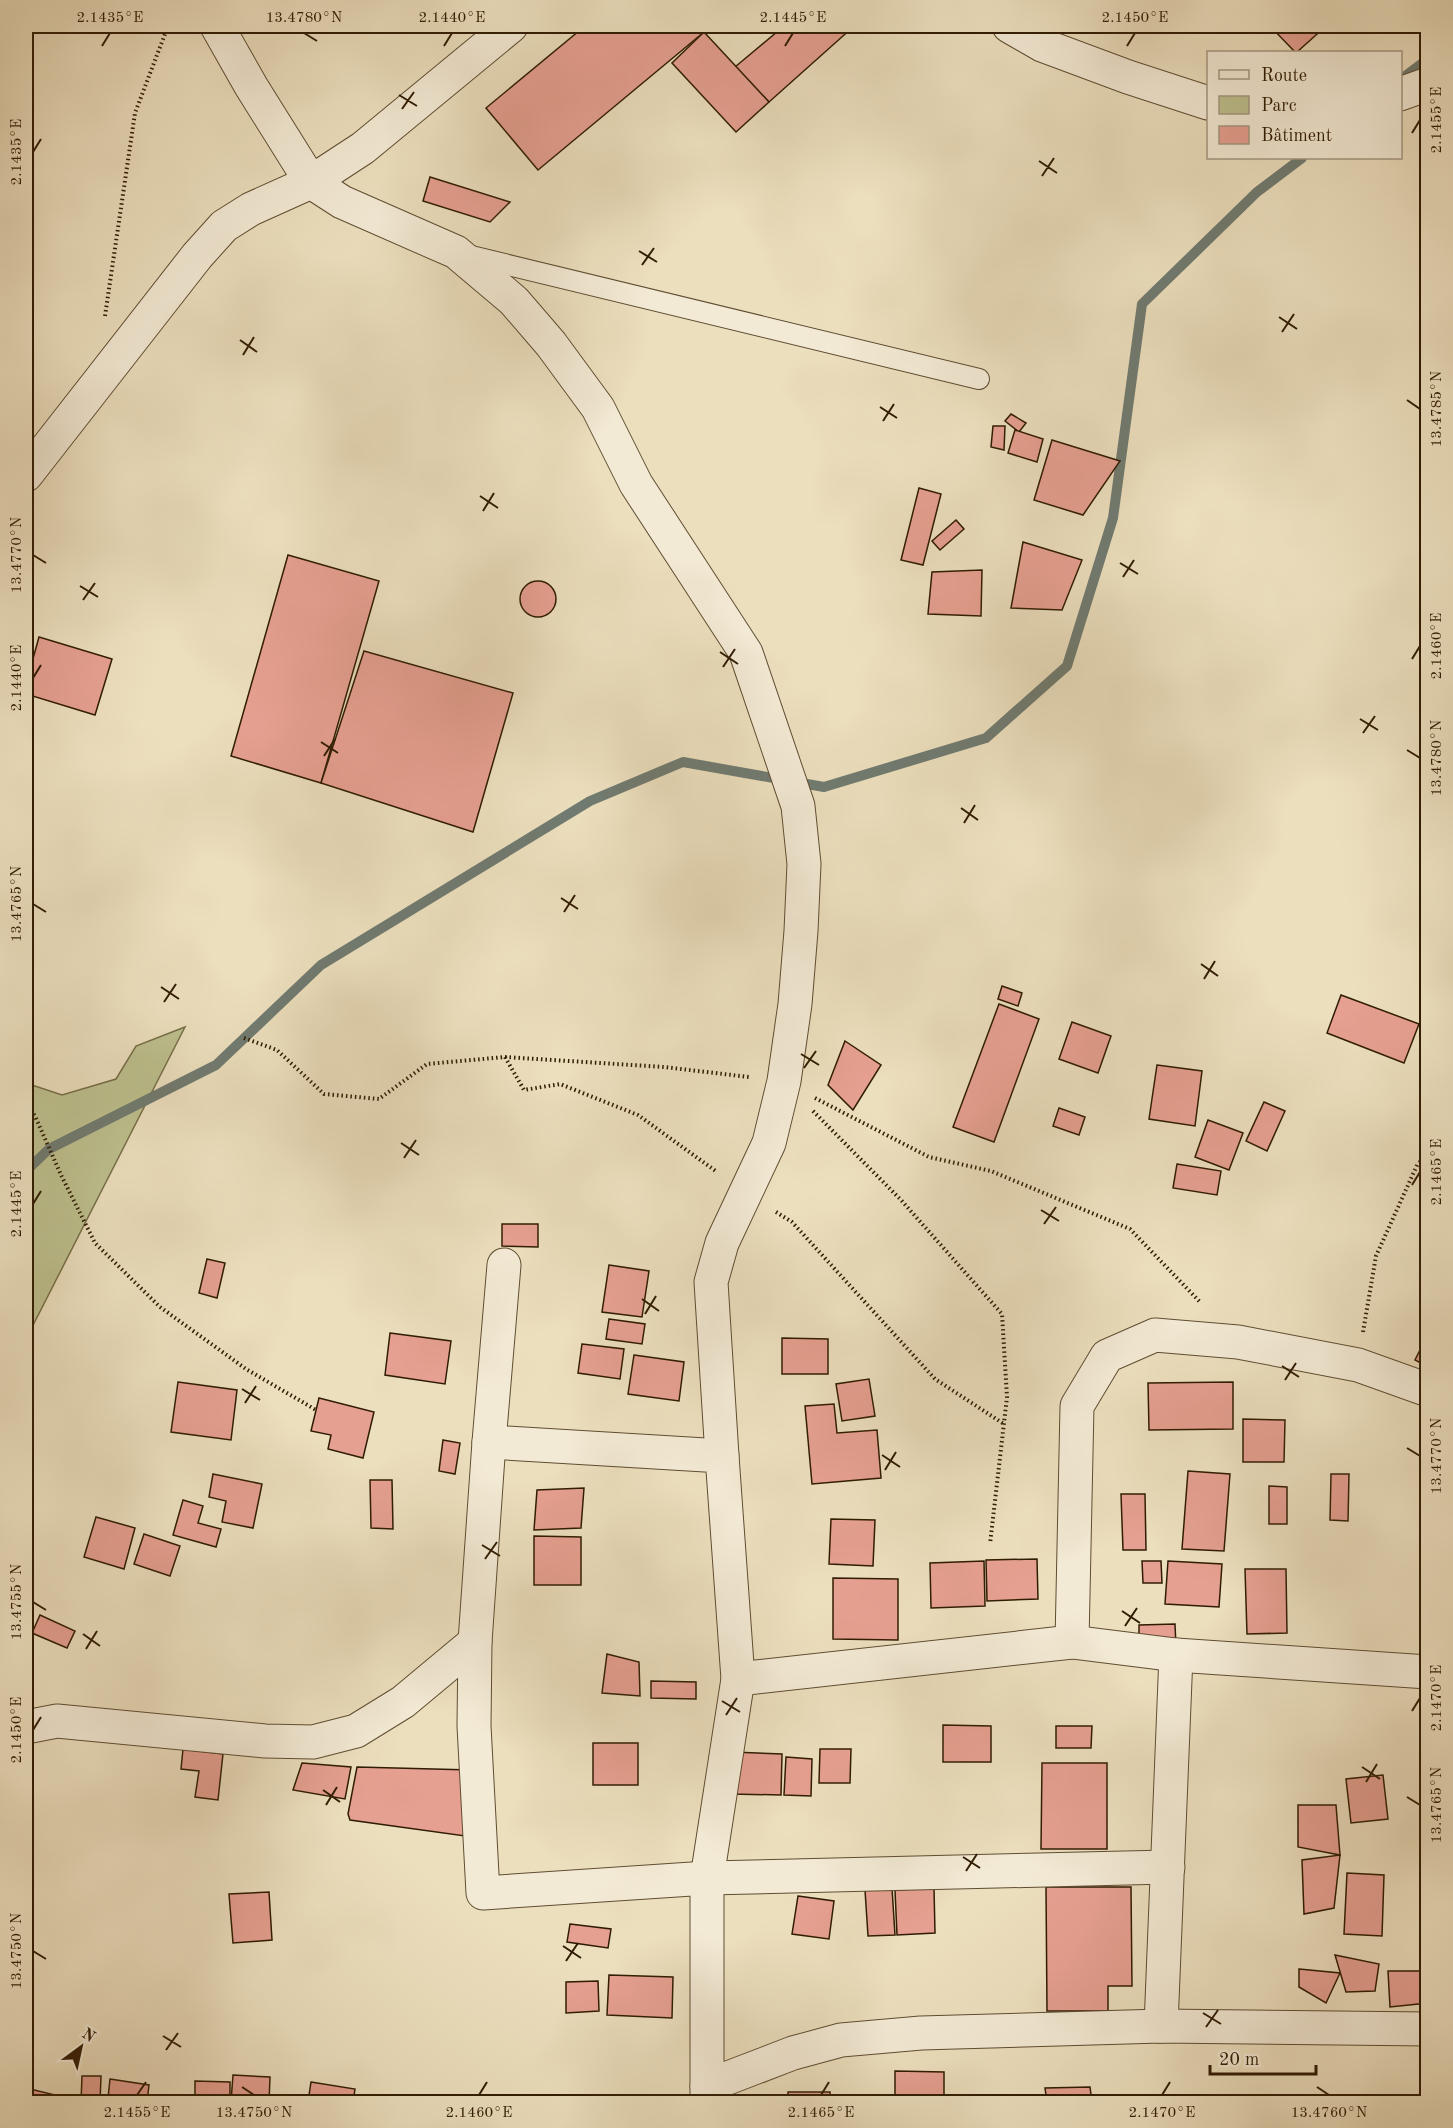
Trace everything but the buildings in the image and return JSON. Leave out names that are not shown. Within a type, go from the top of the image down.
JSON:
[{"type":"street","points":[[218,26],[251,87],[311,182],[342,202],[456,252],[514,301],[551,344],[598,408],[636,484],[746,653],[798,806],[804,864],[797,983],[784,1081],[769,1143],[722,1243],[711,1282],[738,1679],[707,1878],[707,2094],[793,2053],[841,2040],[921,2034],[1161,2026],[1428,2030]]},
{"type":"street","points":[[26,475],[197,256],[224,226],[251,209],[311,182],[363,148],[511,26]]},
{"type":"street","points":[[1009,26],[1042,45],[1128,77],[1207,102]]},
{"type":"street","points":[[1402,94],[1428,84]]},
{"type":"street","points":[[504,1265],[475,1642],[474,1726],[483,1893],[707,1878],[1168,1867]]},
{"type":"street","points":[[1072,1642],[1077,1406],[1107,1356],[1155,1335],[1238,1342],[1358,1365],[1428,1390]]},
{"type":"street","points":[[489,1442],[722,1456]]},
{"type":"street","points":[[26,1728],[57,1721],[265,1741],[313,1742],[356,1731],[403,1702],[475,1642]]},
{"type":"street","points":[[738,1679],[1072,1642],[1176,1655],[1428,1672]]},
{"type":"street","points":[[1161,2026],[1176,1655]]},
{"type":"lane","points":[[456,252],[979,379]]},
{"type":"path","points":[[104,321],[135,113],[168,26]]},
{"type":"path","points":[[244,1038],[277,1050],[324,1094],[379,1099],[427,1064],[504,1057],[664,1067],[784,1081],[929,1157],[991,1171],[1131,1229],[1238,1342]]},
{"type":"path","points":[[504,1057],[524,1090],[560,1084],[638,1115],[792,1222],[935,1379],[1004,1424]]},
{"type":"path","points":[[784,1081],[901,1200],[1002,1314],[1007,1397],[990,1544]]},
{"type":"path","points":[[26,1103],[35,1116],[95,1243],[160,1307],[246,1369],[316,1410]]},
{"type":"path","points":[[1358,1365],[1376,1256],[1418,1163],[1428,1158]]},
{"type":"green space","points":[[185,1027],[26,1339],[26,1083],[62,1095],[116,1079],[136,1046]]},
{"type":"waterway","points":[[1402,78],[1428,59]]},
{"type":"waterway","points":[[26,1171],[49,1149],[216,1065],[321,965],[590,801],[683,762],[824,787],[986,738],[1067,666],[1113,518],[1142,304],[1257,192],[1301,159]]}]
